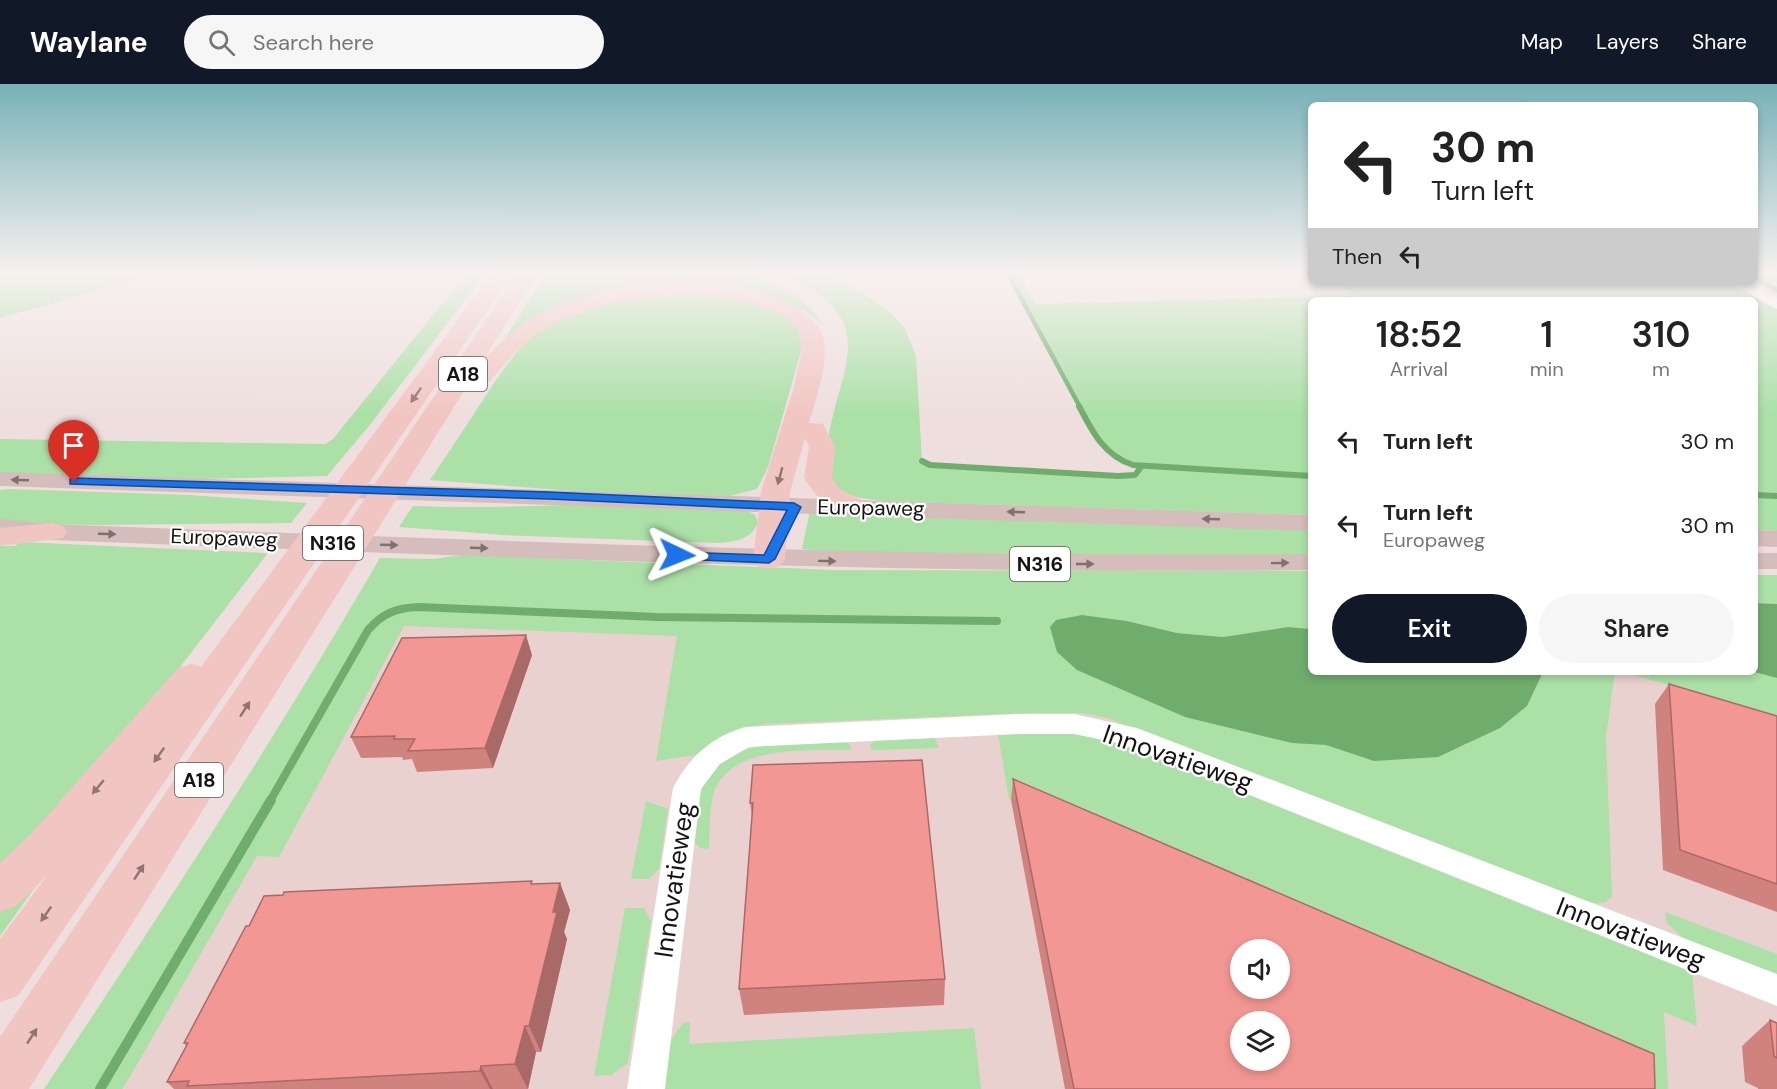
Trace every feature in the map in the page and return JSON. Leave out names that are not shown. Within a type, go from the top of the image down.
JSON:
[{"type":"highway","name":"A18","points":[[0,979],[469,321]]},
{"type":"highway","name":"A18","points":[[0,1084],[399,475],[497,321]]},
{"type":"highway","name":"A18","points":[[399,475],[508,345],[528,329],[545,321]]},
{"type":"highway","name":"A18","points":[[769,559],[783,507],[812,356],[812,336],[803,321]]},
{"type":"highway","name":"A18","points":[[783,507],[814,430],[831,366],[831,333],[826,321]]},
{"type":"highway","name":"A18","points":[[814,430],[822,447],[818,478],[832,496],[852,506]]},
{"type":"highway","points":[[0,537],[52,532]]},
{"type":"highway","name":"A18","points":[[0,892],[46,848],[200,666],[290,571]]},
{"type":"main road","name":"Europaweg","points":[[0,479],[1308,523]]},
{"type":"main road","name":"Europaweg","points":[[0,527],[52,532],[769,559],[1164,565],[1308,562]]},
{"type":"main road","points":[[1758,538],[1777,539]]},
{"type":"main road","points":[[1758,561],[1777,561]]},
{"type":"street","name":"Innovatieweg","points":[[646,1089],[687,788],[703,763],[722,747],[744,737],[1018,724],[1074,724],[1127,735],[1777,990]]},
{"type":"shaded area","points":[[428,321],[449,321],[369,426],[327,476],[200,479],[0,474],[0,439],[325,444],[333,439]]},
{"type":"shaded area","points":[[516,321],[556,321],[501,345]]},
{"type":"shaded area","points":[[556,321],[791,321],[794,323],[801,334],[802,348],[768,467],[757,489],[730,496],[589,492],[430,480],[508,363],[542,329]]},
{"type":"shaded area","points":[[841,321],[898,321],[905,329],[916,356],[922,461],[930,465],[1118,476],[1135,475],[1140,468],[1114,458],[1095,436],[1033,321],[1308,321],[1308,515],[881,501],[856,497],[830,483],[827,450],[832,419],[846,364],[847,338]]},
{"type":"shaded area","points":[[1758,321],[1777,321],[1777,531],[1758,530]]},
{"type":"shaded area","points":[[0,490],[189,495],[307,503],[291,523],[98,525],[0,523]]},
{"type":"shaded area","points":[[609,504],[746,510],[755,515],[758,522],[751,533],[742,539],[717,543],[504,535],[399,527],[413,506]]},
{"type":"shaded area","points":[[810,511],[1308,528],[1308,556],[835,552],[802,549]]},
{"type":"shaded area","points":[[20,542],[268,553],[167,684],[61,807],[0,865],[0,546],[15,546]]},
{"type":"shaded area","points":[[462,555],[834,570],[1308,571],[1308,629],[1288,627],[1223,637],[1177,633],[1127,621],[1082,615],[1462,746],[1467,744],[1524,675],[1615,675],[1606,738],[1612,897],[1605,902],[1598,903],[1583,900],[1107,718],[1082,713],[1030,713],[766,724],[745,728],[709,745],[696,755],[656,761],[677,636],[404,626],[279,857],[257,856],[123,1089],[44,1089],[216,826],[300,693],[380,558],[434,559]]},
{"type":"shaded area","points":[[1758,575],[1777,575],[1777,604],[1758,603]]},
{"type":"shaded area","points":[[1758,603],[1777,604],[1777,678],[1758,673]]},
{"type":"shaded area","points":[[379,609],[981,616],[1093,691],[1576,873],[1606,738],[1615,675],[1634,675],[1777,717],[1777,1089],[124,1089]]},
{"type":"shaded area","points":[[1082,615],[1127,621],[1177,633],[1223,637],[1288,627],[1308,629],[1308,675],[1542,675],[1527,706],[1500,728],[1438,757],[1374,761],[1326,745],[1292,743],[1185,717],[1077,670],[1057,652],[1050,627],[1056,620]]},
{"type":"shaded area","points":[[1758,673],[1777,678],[1777,717],[1634,675],[1758,675]]},
{"type":"shaded area","points":[[1061,732],[1099,736],[1683,964],[1692,973],[1697,1026],[1664,1012],[1668,1089],[1640,1089],[1639,1073],[1009,799],[998,735]]},
{"type":"shaded area","points":[[935,738],[939,748],[872,750],[870,746],[875,740]]},
{"type":"shaded area","points":[[845,741],[850,745],[851,750],[775,753],[739,764],[725,774],[715,789],[711,810],[709,849],[695,844],[700,794],[706,780],[718,765],[732,755],[769,744]]},
{"type":"shaded area","points":[[646,801],[668,809],[659,869],[649,879],[631,879]]},
{"type":"shaded area","points":[[54,861],[0,936],[0,908]]},
{"type":"shaded area","points":[[625,908],[644,908],[651,921],[628,1063],[611,1075],[594,1076]]},
{"type":"shaded area","points":[[1665,912],[1777,954],[1777,976],[1684,939],[1667,923]]},
{"type":"shaded area","points":[[690,1022],[689,1044],[974,1028],[981,1089],[663,1089],[671,1040],[683,1023]]},
{"type":"building","points":[[526,635],[485,748],[408,751],[415,739],[394,739],[395,736],[351,737],[402,638]]},
{"type":"building","points":[[1669,684],[1777,716],[1777,884],[1680,850]]},
{"type":"building","points":[[922,760],[945,979],[739,989],[753,803],[750,803],[753,765]]},
{"type":"building","points":[[1013,779],[1654,1054],[1655,1089],[1074,1089]]},
{"type":"building","points":[[532,881],[531,884],[560,883],[553,912],[557,912],[529,1026],[525,1026],[515,1064],[481,1066],[480,1071],[187,1086],[189,1081],[167,1082],[188,1043],[184,1043],[264,896],[283,895],[284,892]]},
{"type":"building","points":[[1770,1020],[1777,1023],[1777,1058],[1774,1056]]},
{"type":"waterway","points":[[1033,321],[1080,407]]},
{"type":"waterway","points":[[1079,406],[1100,442],[1114,456],[1133,465],[1308,476]]},
{"type":"waterway","points":[[922,461],[930,465],[1118,476],[1135,475],[1141,467]]},
{"type":"waterway","points":[[1758,495],[1777,496]]},
{"type":"waterway","points":[[270,801],[368,630],[379,619],[396,610],[418,607],[657,617],[997,621]]},
{"type":"waterway","points":[[100,1089],[271,800]]},
{"type":"route","points":[[74,482],[549,496],[794,507],[769,559],[677,555]]}]
